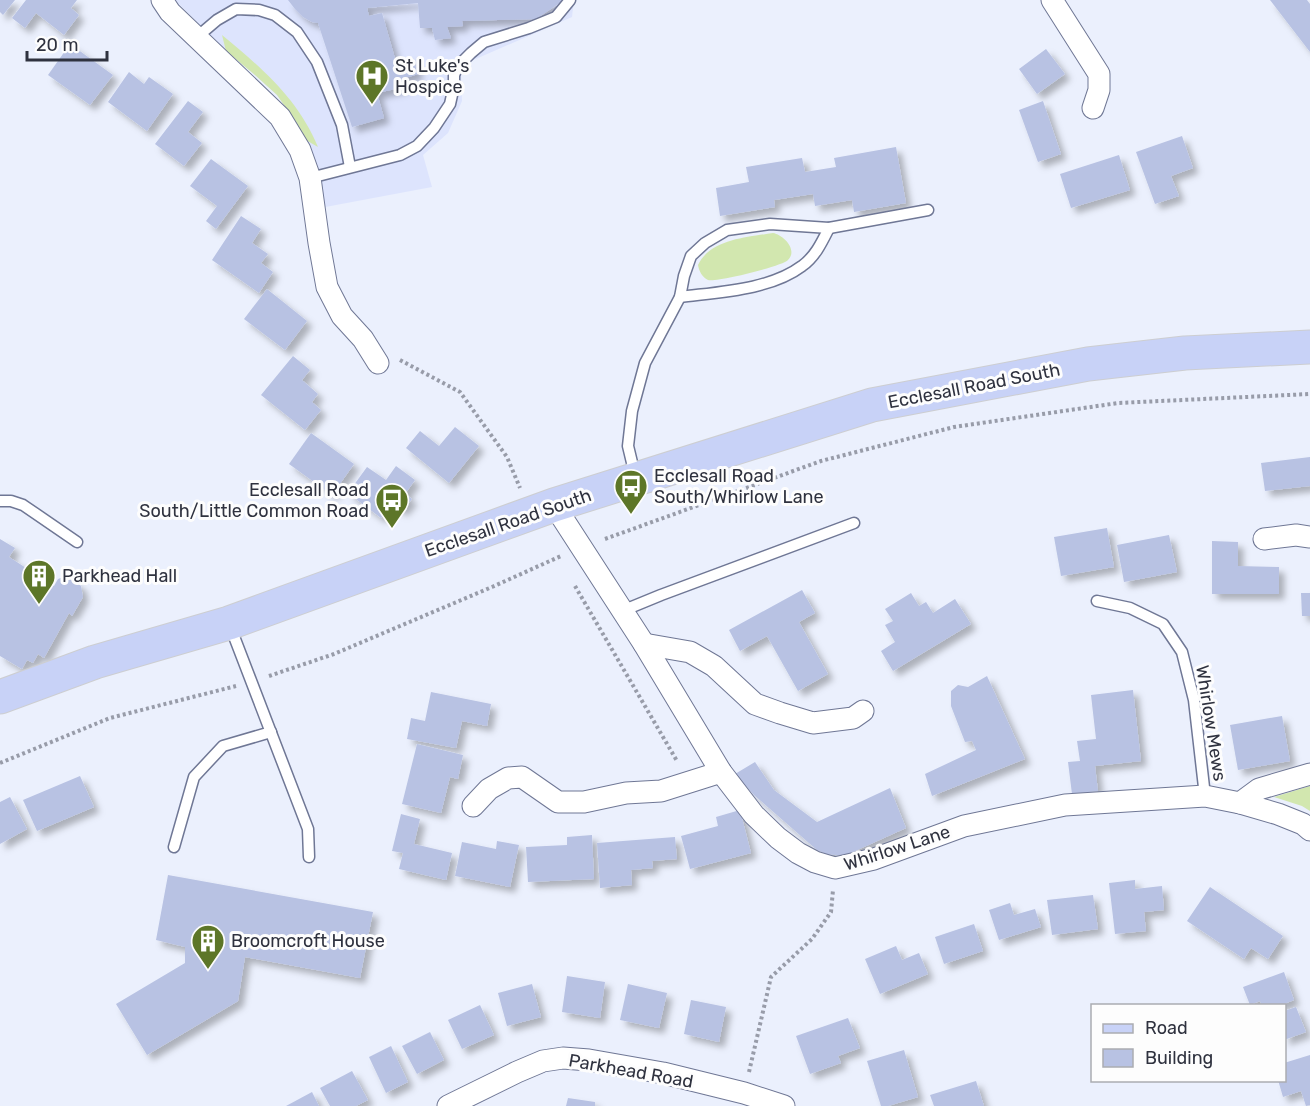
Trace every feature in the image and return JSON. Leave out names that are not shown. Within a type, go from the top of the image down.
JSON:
[{"type":"main road","name":"Ecclesall Road South","points":[[0,697],[95,663],[229,623],[554,505],[872,405],[1088,364],[1185,353],[1310,347]]},
{"type":"street","points":[[162,0],[170,12],[280,117],[300,150],[310,178],[327,287],[342,316],[363,339],[378,363]]},
{"type":"street","points":[[1052,0],[1099,74],[1099,90],[1093,108]]},
{"type":"street","name":"Whirlow Lane","points":[[554,505],[644,644],[721,772],[754,815],[778,838],[815,862],[835,868],[874,858],[964,826],[1065,805],[1205,796],[1278,814],[1303,824],[1310,830]]},
{"type":"street","points":[[1264,539],[1296,535],[1310,537]]},
{"type":"street","points":[[644,644],[690,652],[714,666],[755,704],[780,713],[813,723],[853,718],[864,711]]},
{"type":"street","points":[[473,806],[489,789],[508,777],[522,777],[558,802],[584,802],[626,793],[661,791],[721,772]]},
{"type":"street","points":[[1240,803],[1259,789],[1310,774]]},
{"type":"street","name":"Parkhead Road","points":[[448,1106],[543,1061],[563,1058],[653,1071],[744,1093],[784,1106]]},
{"type":"lane","points":[[310,178],[400,155],[417,146],[434,128],[450,104],[454,75],[458,66],[471,53],[484,42],[556,17],[570,0]]},
{"type":"lane","points":[[197,37],[217,20],[236,9],[259,10],[275,15],[297,32],[317,62],[334,104],[342,125],[350,167]]},
{"type":"lane","points":[[636,480],[628,446],[632,411],[645,363],[680,297],[691,256],[705,243],[727,230],[770,224],[829,228],[928,210]]},
{"type":"lane","points":[[680,297],[735,290],[777,280],[803,266],[817,250],[829,228]]},
{"type":"lane","points":[[0,501],[10,501],[23,506],[77,542]]},
{"type":"lane","points":[[622,611],[854,523]]},
{"type":"lane","name":"Whirlow Mews","points":[[1097,601],[1130,608],[1164,624],[1182,652],[1194,700],[1205,796]]},
{"type":"lane","points":[[229,623],[308,829],[309,857]]},
{"type":"lane","points":[[174,848],[194,777],[223,746],[271,732]]},
{"type":"path","points":[[363,339],[460,392],[507,457]]},
{"type":"path","points":[[0,763],[110,718],[252,682],[334,654],[581,547],[821,460],[954,427],[1118,403],[1310,394]]},
{"type":"path","points":[[570,578],[689,782]]},
{"type":"path","points":[[744,1093],[771,976],[812,939],[831,912],[835,868]]},
{"type":"shaded area","name":"St Luke's Hospice","points":[[175,0],[574,0],[572,17],[462,65],[462,101],[448,133],[423,155],[432,187],[320,208],[304,139],[287,109],[277,95],[226,51]]},
{"type":"green space","points":[[222,35],[278,85],[300,114],[318,147],[304,139],[297,124],[277,95],[226,51]]},
{"type":"green space","points":[[773,233],[785,240],[791,248],[791,256],[783,263],[723,279],[708,280],[701,274],[698,265],[711,250],[731,241]]},
{"type":"green space","points":[[1310,786],[1310,811],[1274,797]]},
{"type":"building","points":[[0,0],[15,0],[3,15],[0,12]]},
{"type":"building","points":[[26,0],[77,0],[71,8],[79,15],[64,35],[36,13],[25,28],[12,18]]},
{"type":"building","points":[[288,0],[562,0],[536,19],[462,21],[463,26],[447,27],[451,38],[435,40],[432,28],[420,28],[418,3],[367,8],[369,16],[382,13],[396,62],[412,57],[418,74],[402,79],[404,87],[377,93],[384,118],[352,127],[318,23],[303,17]]},
{"type":"building","points":[[1270,0],[1307,0],[1310,4],[1310,52]]},
{"type":"building","points":[[70,44],[113,75],[90,105],[48,75]]},
{"type":"building","points":[[1046,49],[1065,74],[1037,94],[1019,69]]},
{"type":"building","points":[[129,72],[144,84],[149,77],[173,94],[147,131],[108,102]]},
{"type":"building","points":[[188,101],[203,112],[188,132],[202,143],[184,166],[155,144]]},
{"type":"building","points":[[1043,101],[1061,154],[1038,162],[1019,110]]},
{"type":"building","points":[[1182,136],[1193,168],[1171,176],[1179,196],[1155,204],[1136,152]]},
{"type":"building","points":[[896,147],[906,203],[854,212],[852,200],[815,206],[813,194],[774,200],[775,207],[720,216],[716,188],[749,182],[746,167],[802,158],[805,172],[836,167],[834,158]]},
{"type":"building","points":[[1119,155],[1130,190],[1071,208],[1060,174]]},
{"type":"building","points":[[211,159],[248,186],[216,229],[206,221],[217,206],[190,186]]},
{"type":"building","points":[[241,216],[261,229],[252,243],[268,254],[261,263],[273,272],[259,293],[212,260]]},
{"type":"building","points":[[267,289],[307,321],[285,350],[244,319]]},
{"type":"building","points":[[293,356],[310,370],[302,380],[318,394],[312,402],[321,410],[305,430],[261,395]]},
{"type":"building","points":[[455,427],[479,446],[449,483],[406,448],[420,431],[439,446]]},
{"type":"building","points":[[311,433],[354,464],[332,495],[289,464]]},
{"type":"building","points":[[1310,457],[1310,486],[1265,491],[1261,463]]},
{"type":"building","points":[[396,466],[415,480],[405,494],[412,499],[402,511],[391,503],[381,518],[348,493],[367,467],[386,480]]},
{"type":"building","points":[[1107,528],[1114,567],[1061,576],[1054,537]]},
{"type":"building","points":[[1169,535],[1177,572],[1124,582],[1117,545]]},
{"type":"building","name":"Parkhead Hall","points":[[0,539],[15,548],[9,557],[54,586],[58,579],[66,576],[81,586],[83,597],[72,616],[69,613],[44,658],[38,654],[33,663],[27,660],[22,669],[0,656]]},
{"type":"building","points":[[1212,541],[1238,542],[1238,566],[1279,567],[1279,594],[1212,594]]},
{"type":"building","points":[[802,590],[815,613],[799,622],[828,674],[798,691],[767,636],[740,651],[729,630]]},
{"type":"building","points":[[911,593],[919,606],[926,602],[933,613],[955,599],[971,624],[893,671],[881,651],[895,642],[885,625],[893,621],[885,609]]},
{"type":"building","points":[[1301,593],[1310,593],[1310,616],[1302,616]]},
{"type":"building","points":[[987,676],[1025,759],[932,796],[925,774],[976,750],[972,741],[965,742],[951,706],[951,691],[958,685],[968,687]]},
{"type":"building","points":[[1133,690],[1141,761],[1095,766],[1098,791],[1072,794],[1068,762],[1080,761],[1077,741],[1096,739],[1091,695]]},
{"type":"building","points":[[431,692],[491,704],[487,726],[462,721],[456,748],[407,739],[411,718],[425,721]]},
{"type":"building","points":[[1282,716],[1290,761],[1238,770],[1230,725]]},
{"type":"building","points":[[417,744],[463,755],[458,779],[450,777],[441,813],[402,804]]},
{"type":"building","points":[[755,762],[774,790],[817,822],[890,788],[906,828],[844,856],[817,850],[754,795],[735,774]]},
{"type":"building","points":[[80,776],[94,807],[37,831],[23,800]]},
{"type":"building","points":[[10,797],[27,829],[0,844],[0,802]]},
{"type":"building","points":[[740,810],[751,853],[690,869],[681,836],[718,826],[716,817]]},
{"type":"building","points":[[401,814],[420,819],[414,844],[452,853],[446,880],[399,869],[403,853],[392,851]]},
{"type":"building","points":[[592,835],[594,879],[528,882],[526,847],[567,845],[567,837]]},
{"type":"building","points":[[675,837],[677,859],[652,861],[653,868],[631,870],[632,885],[600,888],[597,843]]},
{"type":"building","points":[[497,841],[519,845],[510,887],[455,876],[462,842],[496,849]]},
{"type":"building","name":"Broomcroft House","points":[[168,875],[373,912],[360,978],[245,957],[238,1001],[147,1055],[116,1004],[185,963],[185,947],[156,940]]},
{"type":"building","points":[[1135,880],[1135,889],[1162,886],[1164,910],[1144,912],[1146,931],[1115,934],[1109,883]]},
{"type":"building","points":[[1210,887],[1283,936],[1268,959],[1251,948],[1244,959],[1187,921]]},
{"type":"building","points":[[1093,895],[1098,929],[1052,935],[1047,900]]},
{"type":"building","points":[[1010,903],[1014,915],[1035,909],[1041,927],[999,940],[989,910]]},
{"type":"building","points":[[974,924],[983,951],[944,964],[935,937]]},
{"type":"building","points":[[896,946],[902,960],[919,953],[928,974],[880,994],[865,959]]},
{"type":"building","points":[[1284,972],[1294,1000],[1284,1004],[1261,1004],[1260,1001],[1250,1004],[1243,987]]},
{"type":"building","points":[[567,976],[605,982],[600,1018],[562,1012]]},
{"type":"building","points":[[532,984],[541,1017],[507,1026],[498,993]]},
{"type":"building","points":[[628,984],[667,993],[659,1028],[620,1020]]},
{"type":"building","points":[[691,1000],[726,1007],[719,1042],[684,1034]]},
{"type":"building","points":[[480,1005],[494,1035],[462,1049],[448,1020]]},
{"type":"building","points":[[1296,1007],[1306,1032],[1286,1039],[1286,1010]]},
{"type":"building","points":[[848,1018],[860,1048],[838,1056],[841,1063],[810,1074],[796,1036]]},
{"type":"building","points":[[430,1032],[444,1060],[417,1074],[402,1046]]},
{"type":"building","points":[[391,1046],[408,1082],[386,1093],[369,1057]]},
{"type":"building","points":[[904,1050],[918,1097],[881,1106],[867,1061]]},
{"type":"building","points":[[1310,1055],[1310,1105],[1306,1106],[1301,1091],[1283,1097],[1279,1082],[1286,1082],[1286,1062]]},
{"type":"building","points":[[352,1071],[368,1100],[356,1106],[330,1106],[320,1088]]},
{"type":"building","points":[[976,1081],[984,1106],[934,1106],[930,1095]]},
{"type":"building","points":[[312,1092],[319,1106],[286,1106]]},
{"type":"building","points":[[568,1098],[595,1102],[595,1106],[566,1106]]},
{"type":"place","name":"St Luke's Hospice","points":[[372,105]]},
{"type":"place","name":"Ecclesall Road South/Whirlow Lane","points":[[631,515]]},
{"type":"place","name":"Ecclesall Road South/Little Common Road","points":[[392,529]]},
{"type":"place","name":"Parkhead Hall","points":[[39,605]]},
{"type":"place","name":"Broomcroft House","points":[[208,970]]}]
